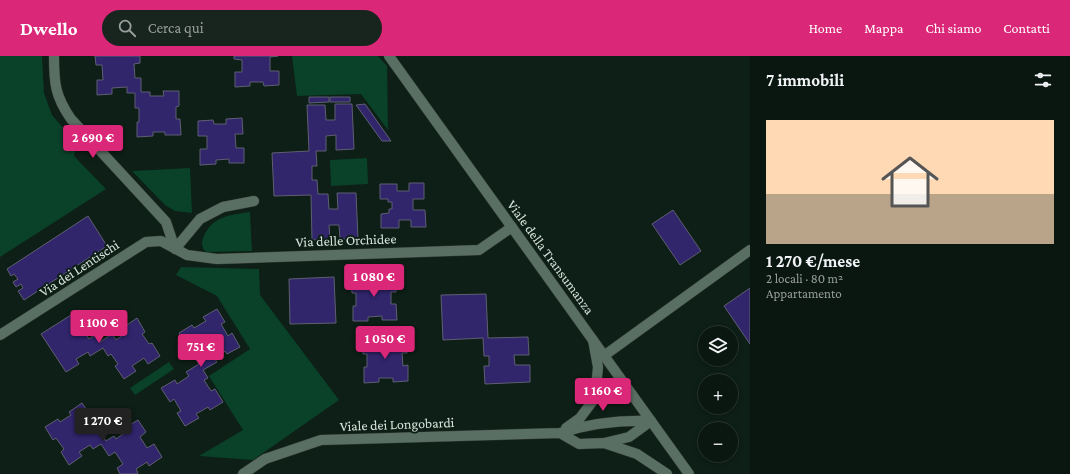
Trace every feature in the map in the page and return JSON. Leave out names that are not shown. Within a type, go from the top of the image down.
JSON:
[{"type":"street","points":[[54,56],[54,81],[61,105],[71,119],[166,222],[176,248],[200,219],[223,207],[254,200]]},
{"type":"street","name":"Viale della Transumanza","points":[[389,56],[689,474]]},
{"type":"street","name":"Via delle Orchidee","points":[[176,248],[187,255],[217,259],[479,250],[512,227]]},
{"type":"street","name":"Via dei Lentischi","points":[[0,335],[146,242],[161,241],[176,248]]},
{"type":"street","points":[[605,355],[750,250]]},
{"type":"street","points":[[593,340],[598,366],[595,398],[580,418],[560,432],[580,444],[604,443],[629,437],[651,421]]},
{"type":"street","name":"Viale dei Longobardi","points":[[243,474],[265,459],[321,440],[560,432],[581,426],[621,420],[651,421]]},
{"type":"street","points":[[604,443],[637,454],[667,474]]},
{"type":"green space","points":[[0,56],[42,56],[44,93],[52,115],[77,144],[74,156],[106,189],[0,257]]},
{"type":"green space","points":[[292,56],[378,56],[387,66],[388,130],[361,94],[297,96]]},
{"type":"green space","points":[[367,158],[368,184],[331,186],[330,160]]},
{"type":"green space","points":[[190,168],[192,213],[175,211],[165,205],[132,171]]},
{"type":"green space","points":[[250,212],[252,251],[206,252],[202,246],[202,240],[211,225],[228,216]]},
{"type":"green space","points":[[181,267],[259,269],[260,295],[339,400],[253,460],[199,456],[243,430],[209,376],[250,349],[217,296],[176,275]]},
{"type":"green space","points":[[169,362],[174,369],[135,395],[130,388]]},
{"type":"building","points":[[95,56],[140,56],[140,63],[134,64],[135,78],[141,78],[141,92],[150,92],[150,96],[164,96],[163,91],[179,91],[179,106],[176,107],[176,119],[180,119],[181,135],[165,135],[165,132],[153,132],[153,136],[137,137],[139,108],[135,108],[135,93],[127,93],[127,87],[112,88],[112,94],[97,95],[97,80],[103,80],[102,65],[96,65]]},
{"type":"building","points":[[234,56],[278,56],[270,57],[270,71],[279,71],[279,85],[264,86],[263,82],[250,82],[250,86],[235,87],[235,72],[242,72],[242,60],[234,59]]},
{"type":"building","points":[[309,97],[329,97],[329,102],[309,103]]},
{"type":"building","points":[[330,97],[350,97],[350,102],[330,102]]},
{"type":"building","points":[[335,104],[352,104],[354,149],[336,150],[336,135],[326,136],[326,151],[316,151],[317,166],[312,166],[312,180],[317,180],[318,194],[328,194],[329,209],[338,209],[337,193],[356,193],[358,239],[340,239],[339,225],[329,225],[330,239],[312,240],[311,195],[274,196],[272,153],[309,151],[307,105],[325,105],[326,120],[335,120]]},
{"type":"building","points":[[365,104],[391,141],[382,141],[356,105]]},
{"type":"building","points":[[242,118],[243,134],[235,134],[236,148],[244,148],[244,163],[229,163],[229,159],[216,160],[216,164],[200,165],[200,149],[207,149],[207,136],[198,136],[198,121],[213,120],[214,124],[226,124],[226,119]]},
{"type":"building","points":[[409,183],[424,183],[424,199],[413,199],[413,210],[425,210],[426,227],[411,227],[411,220],[399,220],[399,228],[381,228],[381,214],[389,213],[389,209],[392,209],[392,202],[388,202],[388,199],[380,199],[380,184],[397,184],[397,191],[409,191]]},
{"type":"building","points":[[673,210],[701,251],[680,265],[652,224]]},
{"type":"building","points":[[88,216],[107,246],[24,300],[18,291],[23,288],[21,284],[16,287],[13,282],[18,279],[14,274],[11,276],[7,269]]},
{"type":"building","points":[[380,276],[395,276],[396,292],[391,292],[391,304],[396,304],[397,320],[382,320],[382,316],[368,317],[368,321],[353,321],[353,306],[356,306],[356,293],[352,293],[351,277],[367,277],[367,281],[380,281]]},
{"type":"building","points":[[334,277],[336,323],[290,324],[289,279]]},
{"type":"building","points":[[750,288],[750,344],[738,326],[724,306]]},
{"type":"building","points":[[486,294],[488,338],[528,337],[529,355],[514,355],[515,365],[530,365],[530,382],[485,384],[484,366],[489,366],[489,356],[484,356],[483,338],[443,340],[441,295]]},
{"type":"building","points":[[217,309],[225,322],[221,324],[228,336],[232,333],[240,347],[227,354],[225,351],[214,358],[217,362],[203,370],[208,378],[204,380],[211,391],[215,389],[223,402],[210,410],[208,407],[196,414],[199,418],[185,426],[177,413],[181,411],[174,399],[170,402],[161,388],[175,380],[177,384],[189,376],[186,372],[199,364],[195,358],[199,355],[191,343],[187,346],[179,333],[192,325],[194,328],[206,321],[203,317]]},
{"type":"building","points":[[79,310],[88,323],[84,327],[87,331],[85,333],[89,339],[95,335],[100,342],[112,334],[116,340],[127,332],[124,327],[137,318],[145,332],[142,334],[149,344],[152,343],[160,356],[148,364],[144,358],[132,366],[136,371],[124,379],[115,366],[118,364],[111,354],[108,356],[103,348],[90,356],[88,352],[76,359],[79,364],[66,372],[41,334]]},
{"type":"building","points":[[391,337],[407,337],[407,353],[402,353],[403,366],[408,365],[408,381],[393,382],[393,378],[379,378],[379,382],[364,383],[364,367],[367,367],[367,354],[363,354],[362,339],[378,338],[378,342],[391,342]]},
{"type":"building","points":[[82,403],[91,416],[84,420],[91,432],[98,428],[106,441],[114,436],[116,439],[127,431],[125,428],[138,420],[146,432],[140,437],[147,448],[154,444],[162,457],[149,466],[147,462],[136,469],[138,473],[136,474],[120,474],[117,468],[123,464],[115,452],[109,456],[101,444],[93,449],[90,445],[79,452],[82,456],[69,465],[61,452],[64,449],[56,438],[53,440],[45,427],[58,419],[60,422],[71,415],[69,412]]}]
